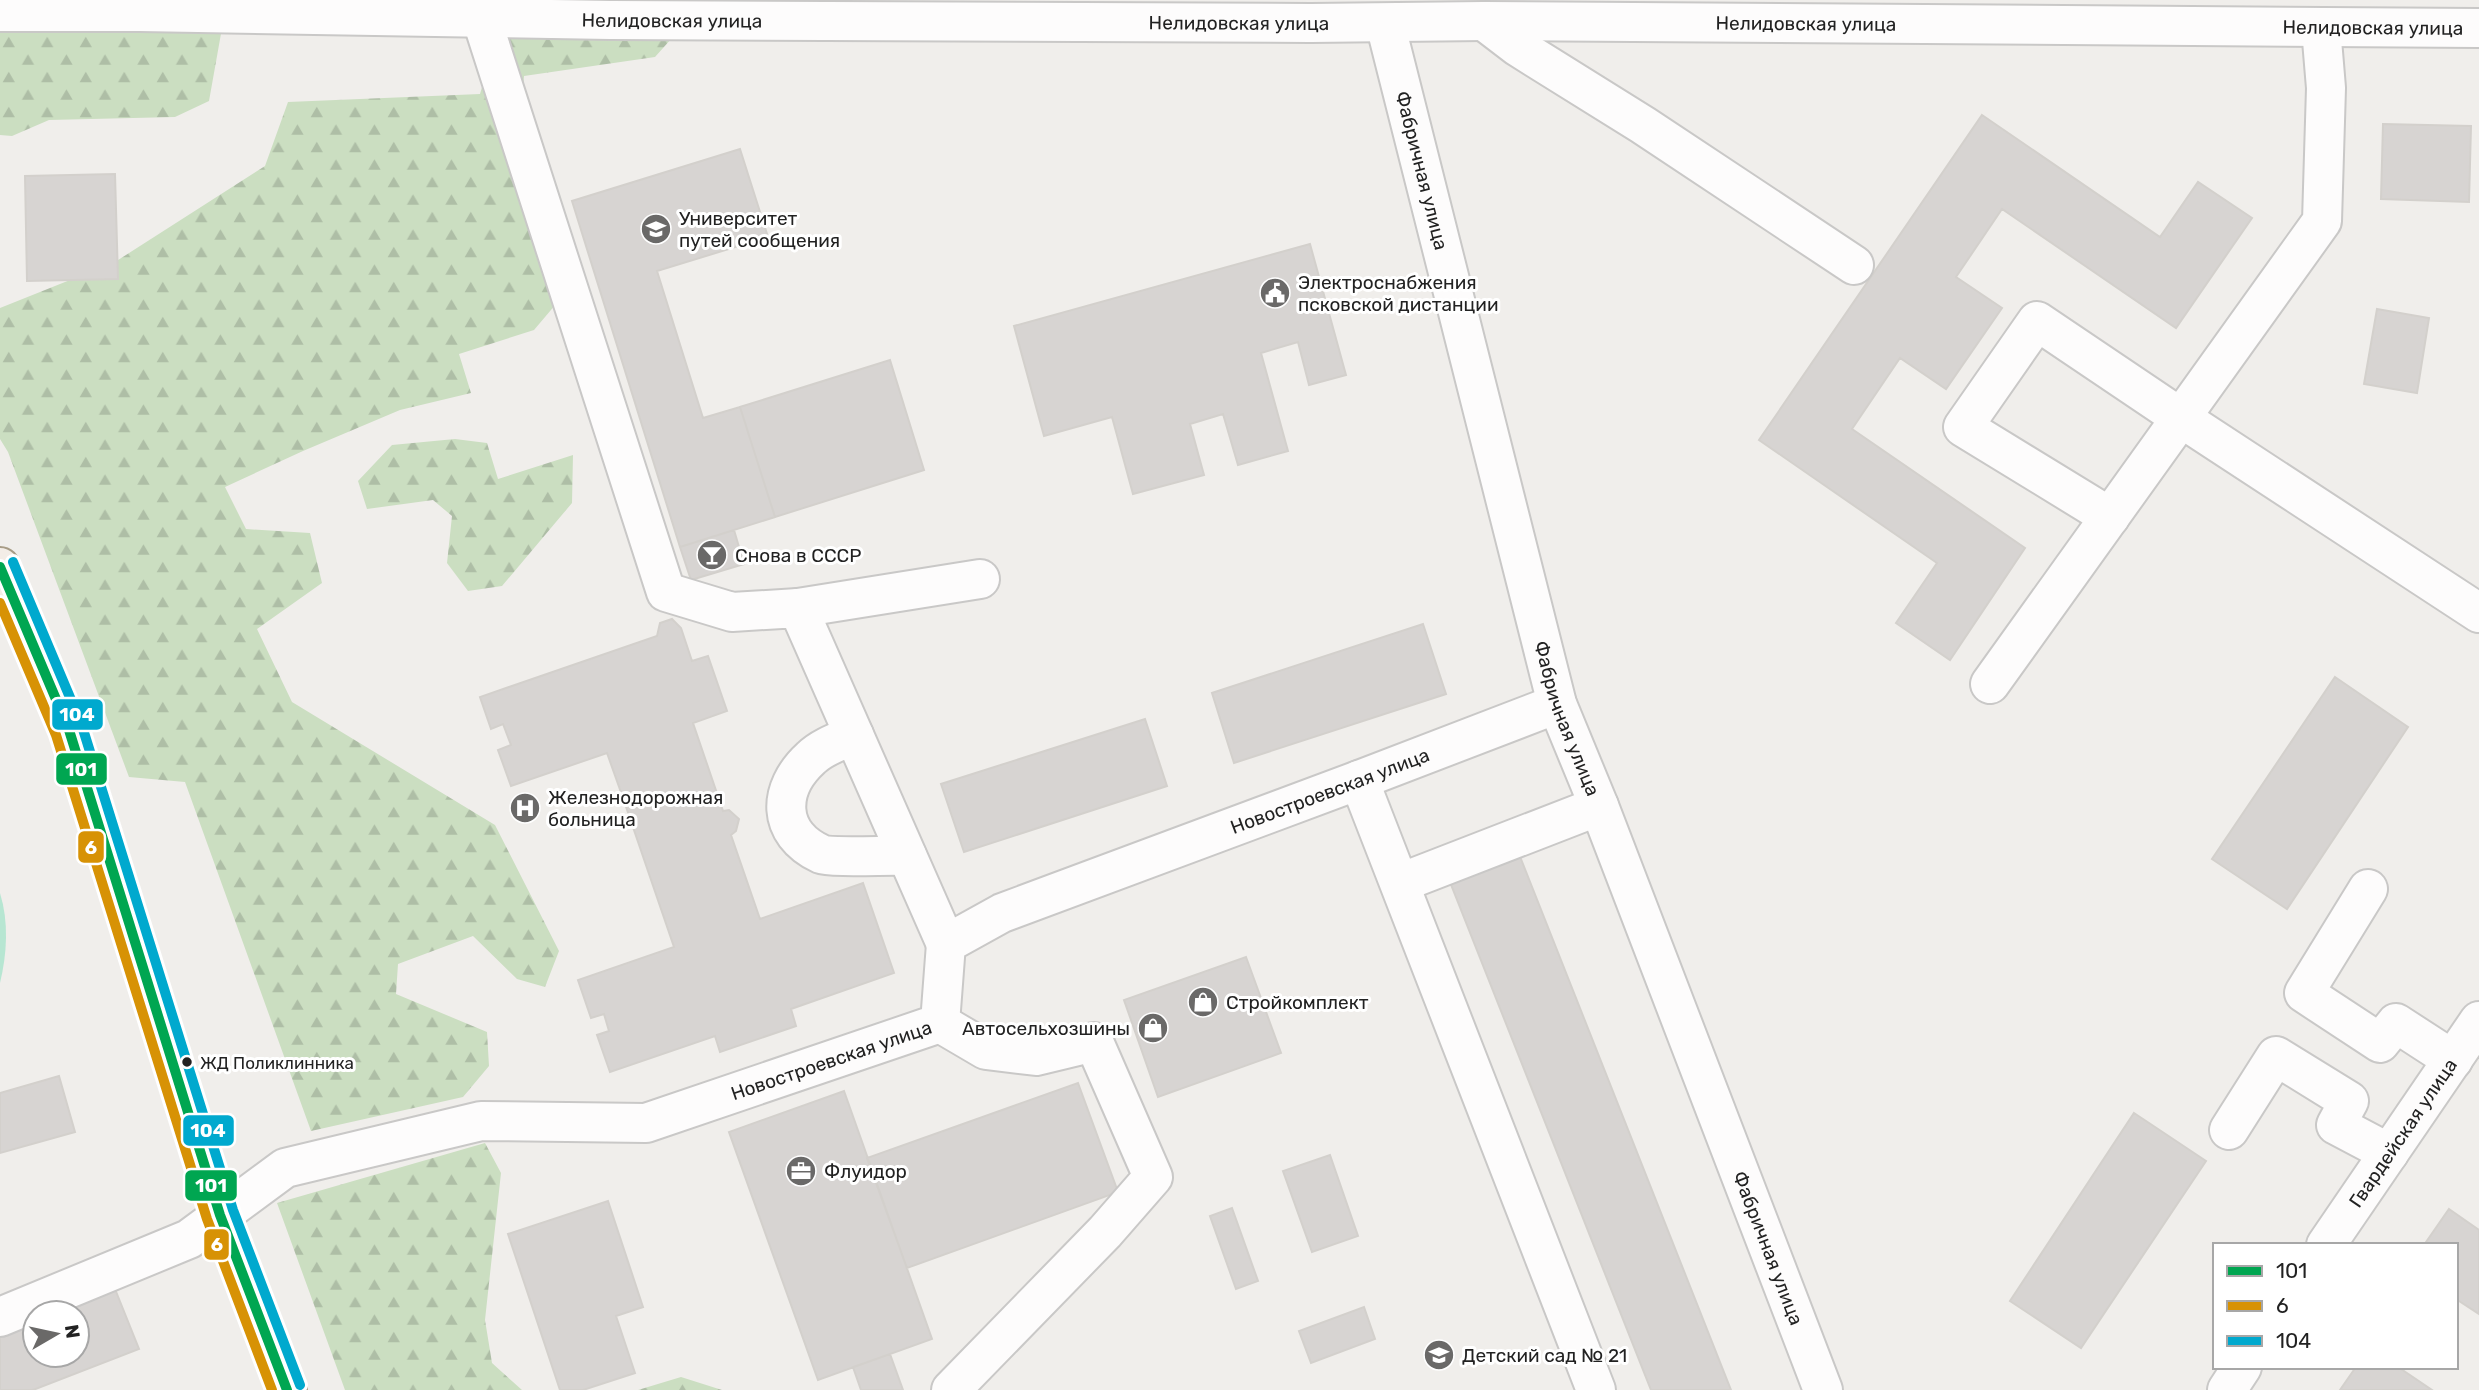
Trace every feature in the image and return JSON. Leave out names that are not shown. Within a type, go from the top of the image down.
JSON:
[{"type":"main road","points":[[0,567],[69,730],[220,1215],[287,1390]]},
{"type":"street","name":"Нелидовская улица","points":[[0,12],[140,6],[481,17],[611,10],[1311,12],[1385,23],[1484,21],[2479,29]]},
{"type":"street","points":[[481,17],[666,592],[732,612],[799,608],[980,579]]},
{"type":"street","points":[[1484,21],[1518,47],[1643,125],[1854,265]]},
{"type":"street","name":"Фабричная улица","points":[[1385,23],[1557,704],[1599,806],[1823,1390]]},
{"type":"street","points":[[1990,684],[2322,221],[2326,89],[2321,28]]},
{"type":"street","points":[[2110,517],[1963,427],[2037,321],[2180,418],[2479,612]]},
{"type":"street","points":[[799,608],[946,944]]},
{"type":"street","name":"Новостроевская улица","points":[[0,1317],[189,1239],[285,1168],[481,1121],[646,1123],[940,1023],[946,944],[1002,913],[1557,704]]},
{"type":"street","points":[[854,735],[811,758],[794,780],[785,803],[789,827],[802,842],[824,855],[907,856]]},
{"type":"street","points":[[1359,780],[1596,1390]]},
{"type":"street","points":[[1400,883],[1599,806]]},
{"type":"street","points":[[2368,889],[2304,993],[2380,1043],[2396,1023],[2452,1060]]},
{"type":"street","name":"Гвардейская улица","points":[[2327,1243],[2479,1021]]},
{"type":"street","points":[[940,1023],[986,1050],[1036,1056],[1094,1042],[1153,1177],[1105,1232],[951,1390]]},
{"type":"street","points":[[2229,1130],[2276,1056],[2349,1101],[2336,1125],[2389,1153]]},
{"type":"street","points":[[2227,1390],[2241,1369]]},
{"type":"green space","points":[[0,0],[227,0],[209,101],[175,117],[49,120],[12,136],[0,135]]},
{"type":"green space","points":[[336,0],[706,0],[655,57],[524,76],[521,116],[573,284],[534,330],[459,354],[471,393],[400,410],[225,487],[246,529],[310,533],[322,583],[257,629],[292,702],[495,825],[559,951],[545,987],[517,979],[473,936],[398,964],[396,994],[487,1032],[489,1066],[463,1097],[311,1131],[185,782],[129,777],[8,452],[0,439],[0,308],[115,262],[265,166],[288,102],[480,94],[505,8]]},
{"type":"green space","points":[[455,439],[487,443],[498,479],[573,455],[572,503],[502,586],[468,591],[447,563],[452,516],[433,500],[367,509],[358,481],[392,445]]},
{"type":"green space","points":[[0,893],[6,938],[0,983]]},
{"type":"green space","points":[[485,1143],[501,1173],[485,1320],[492,1363],[522,1390],[345,1390],[277,1203]]},
{"type":"green space","points":[[681,1377],[722,1390],[638,1390]]},
{"type":"building","points":[[1982,115],[2160,237],[2198,182],[2252,218],[2176,328],[2002,209],[1956,277],[2002,308],[1946,389],[1900,358],[1852,429],[2025,548],[1950,660],[1896,623],[1937,563],[1759,440]]},
{"type":"building","points":[[2383,124],[2471,126],[2469,202],[2381,199]]},
{"type":"building","points":[[740,149],[768,237],[657,271],[703,418],[740,407],[775,517],[680,547],[572,201]]},
{"type":"building","points":[[115,174],[118,279],[27,281],[25,176]]},
{"type":"building","points":[[1310,244],[1346,375],[1309,385],[1298,342],[1261,353],[1288,451],[1238,465],[1223,414],[1190,424],[1204,475],[1133,494],[1112,417],[1044,436],[1014,326]]},
{"type":"building","points":[[2377,309],[2429,318],[2417,393],[2364,384]]},
{"type":"building","points":[[890,360],[924,470],[775,517],[740,407]]},
{"type":"building","name":"Снова в СССР","points":[[734,530],[744,564],[691,580],[680,547]]},
{"type":"building","points":[[672,619],[681,628],[692,661],[708,656],[727,711],[693,723],[723,811],[729,810],[739,819],[736,831],[731,835],[760,919],[863,883],[894,973],[791,1009],[796,1026],[720,1052],[715,1036],[610,1072],[597,1035],[609,1031],[604,1014],[591,1018],[578,980],[674,947],[623,798],[607,753],[511,786],[498,750],[511,745],[503,724],[491,729],[480,697],[657,636],[660,623]]},
{"type":"building","points":[[1423,624],[1446,694],[1234,763],[1212,693]]},
{"type":"building","points":[[2335,677],[2408,727],[2287,909],[2212,859]]},
{"type":"building","points":[[1145,719],[1167,786],[964,852],[941,784]]},
{"type":"building","points":[[1519,854],[1731,1390],[1651,1390],[1450,882]]},
{"type":"building","points":[[1246,957],[1281,1053],[1158,1097],[1124,1000]]},
{"type":"building","points":[[59,1076],[75,1132],[0,1153],[0,1093]]},
{"type":"building","points":[[1078,1083],[1118,1192],[907,1268],[867,1158]]},
{"type":"building","points":[[844,1091],[932,1339],[818,1380],[729,1132]]},
{"type":"building","points":[[2134,1113],[2206,1161],[2081,1348],[2010,1301]]},
{"type":"building","points":[[1330,1155],[1358,1236],[1312,1252],[1283,1171]]},
{"type":"building","points":[[608,1201],[643,1307],[616,1316],[635,1373],[583,1390],[560,1390],[508,1234]]},
{"type":"building","points":[[1232,1208],[1258,1281],[1236,1289],[1210,1216]]},
{"type":"building","points":[[2449,1209],[2479,1230],[2479,1314],[2458,1300],[2458,1243],[2425,1243]]},
{"type":"building","points":[[115,1289],[139,1349],[91,1368],[90,1299]]},
{"type":"building","points":[[1364,1307],[1375,1339],[1311,1363],[1299,1331]]},
{"type":"building","points":[[21,1327],[21,1369],[87,1369],[33,1390],[0,1390],[0,1335]]},
{"type":"building","points":[[890,1354],[903,1390],[861,1390],[853,1367]]},
{"type":"building","points":[[2355,1369],[2401,1369],[2432,1390],[2340,1390]]},
{"type":"transit line","name":"104","points":[[13,562],[82,726],[233,1210],[300,1385]]},
{"type":"transit line","name":"101","points":[[0,567],[69,730],[220,1215],[287,1390]]},
{"type":"transit line","name":"6","points":[[0,603],[56,735],[207,1219],[272,1390]]},
{"type":"place","name":"Университет путей сообщения","points":[[656,229]]},
{"type":"place","name":"Электроснабжения псковской дистанции","points":[[1275,293]]},
{"type":"place","name":"Снова в СССР","points":[[712,555]]},
{"type":"place","name":"Железнодорожная больница","points":[[525,808]]},
{"type":"place","name":"Стройкомплект","points":[[1203,1002]]},
{"type":"place","name":"Автосельхозшины","points":[[1153,1028]]},
{"type":"place","name":"ЖД Поликлинника","points":[[187,1062]]},
{"type":"place","name":"Флуидор","points":[[801,1171]]},
{"type":"place","name":"Детский сад № 21","points":[[1439,1355]]}]
